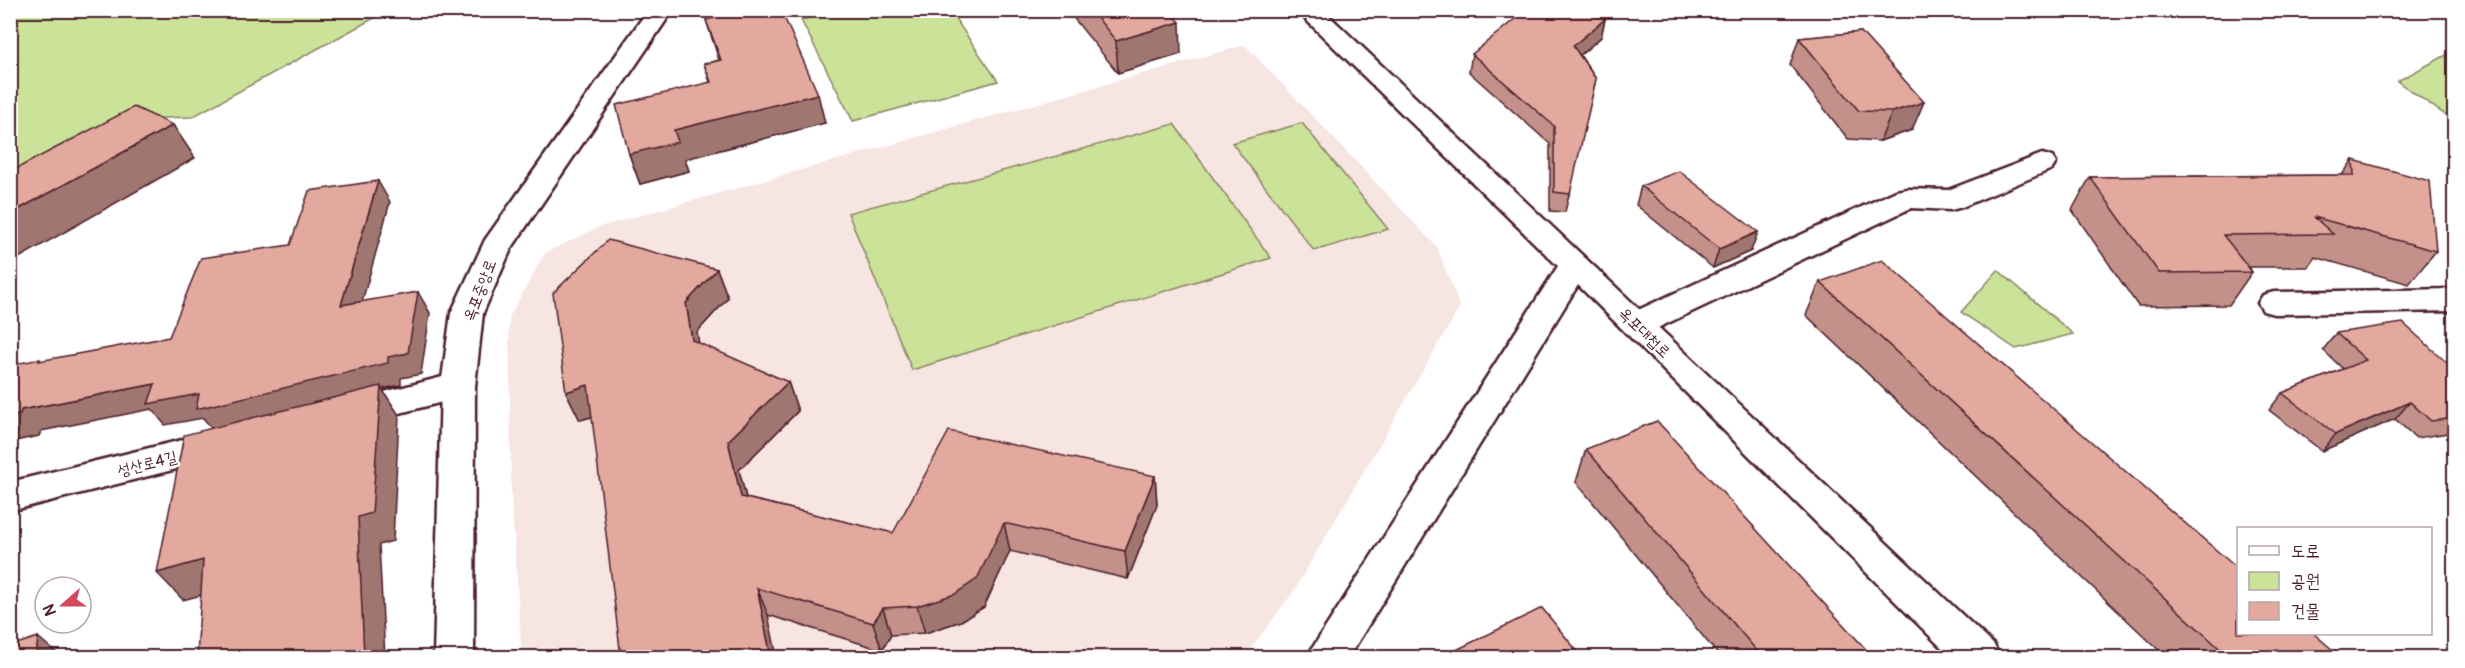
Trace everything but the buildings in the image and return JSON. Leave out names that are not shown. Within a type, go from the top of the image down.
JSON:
[{"type":"street","name":"옥포중앙로","points":[[454,657],[458,386],[467,313],[496,246],[661,10]]},
{"type":"street","name":"옥포대첩로","points":[[1308,10],[1575,264],[1980,657]]},
{"type":"street","points":[[1636,324],[1907,198],[1951,200],[2042,163]]},
{"type":"street","points":[[1326,657],[1575,264]]},
{"type":"street","points":[[2274,303],[2454,300]]},
{"type":"street","points":[[320,420],[458,386]]},
{"type":"street","name":"성산로4길","points":[[10,497],[251,437]]},
{"type":"shaded area","points":[[1245,45],[1437,247],[1460,307],[1292,594],[1244,658],[522,657],[511,493],[509,317],[545,253],[599,227]]},
{"type":"green space","points":[[11,11],[387,11],[192,117],[163,118],[11,194]]},
{"type":"green space","points":[[840,11],[950,11],[998,81],[853,121],[801,20]]},
{"type":"green space","points":[[2454,51],[2454,121],[2397,81]]},
{"type":"green space","points":[[1302,123],[1388,229],[1314,251],[1232,143]]},
{"type":"green space","points":[[1174,124],[1271,258],[912,370],[848,213]]},
{"type":"green space","points":[[1998,270],[2073,334],[2016,349],[1961,312]]}]
